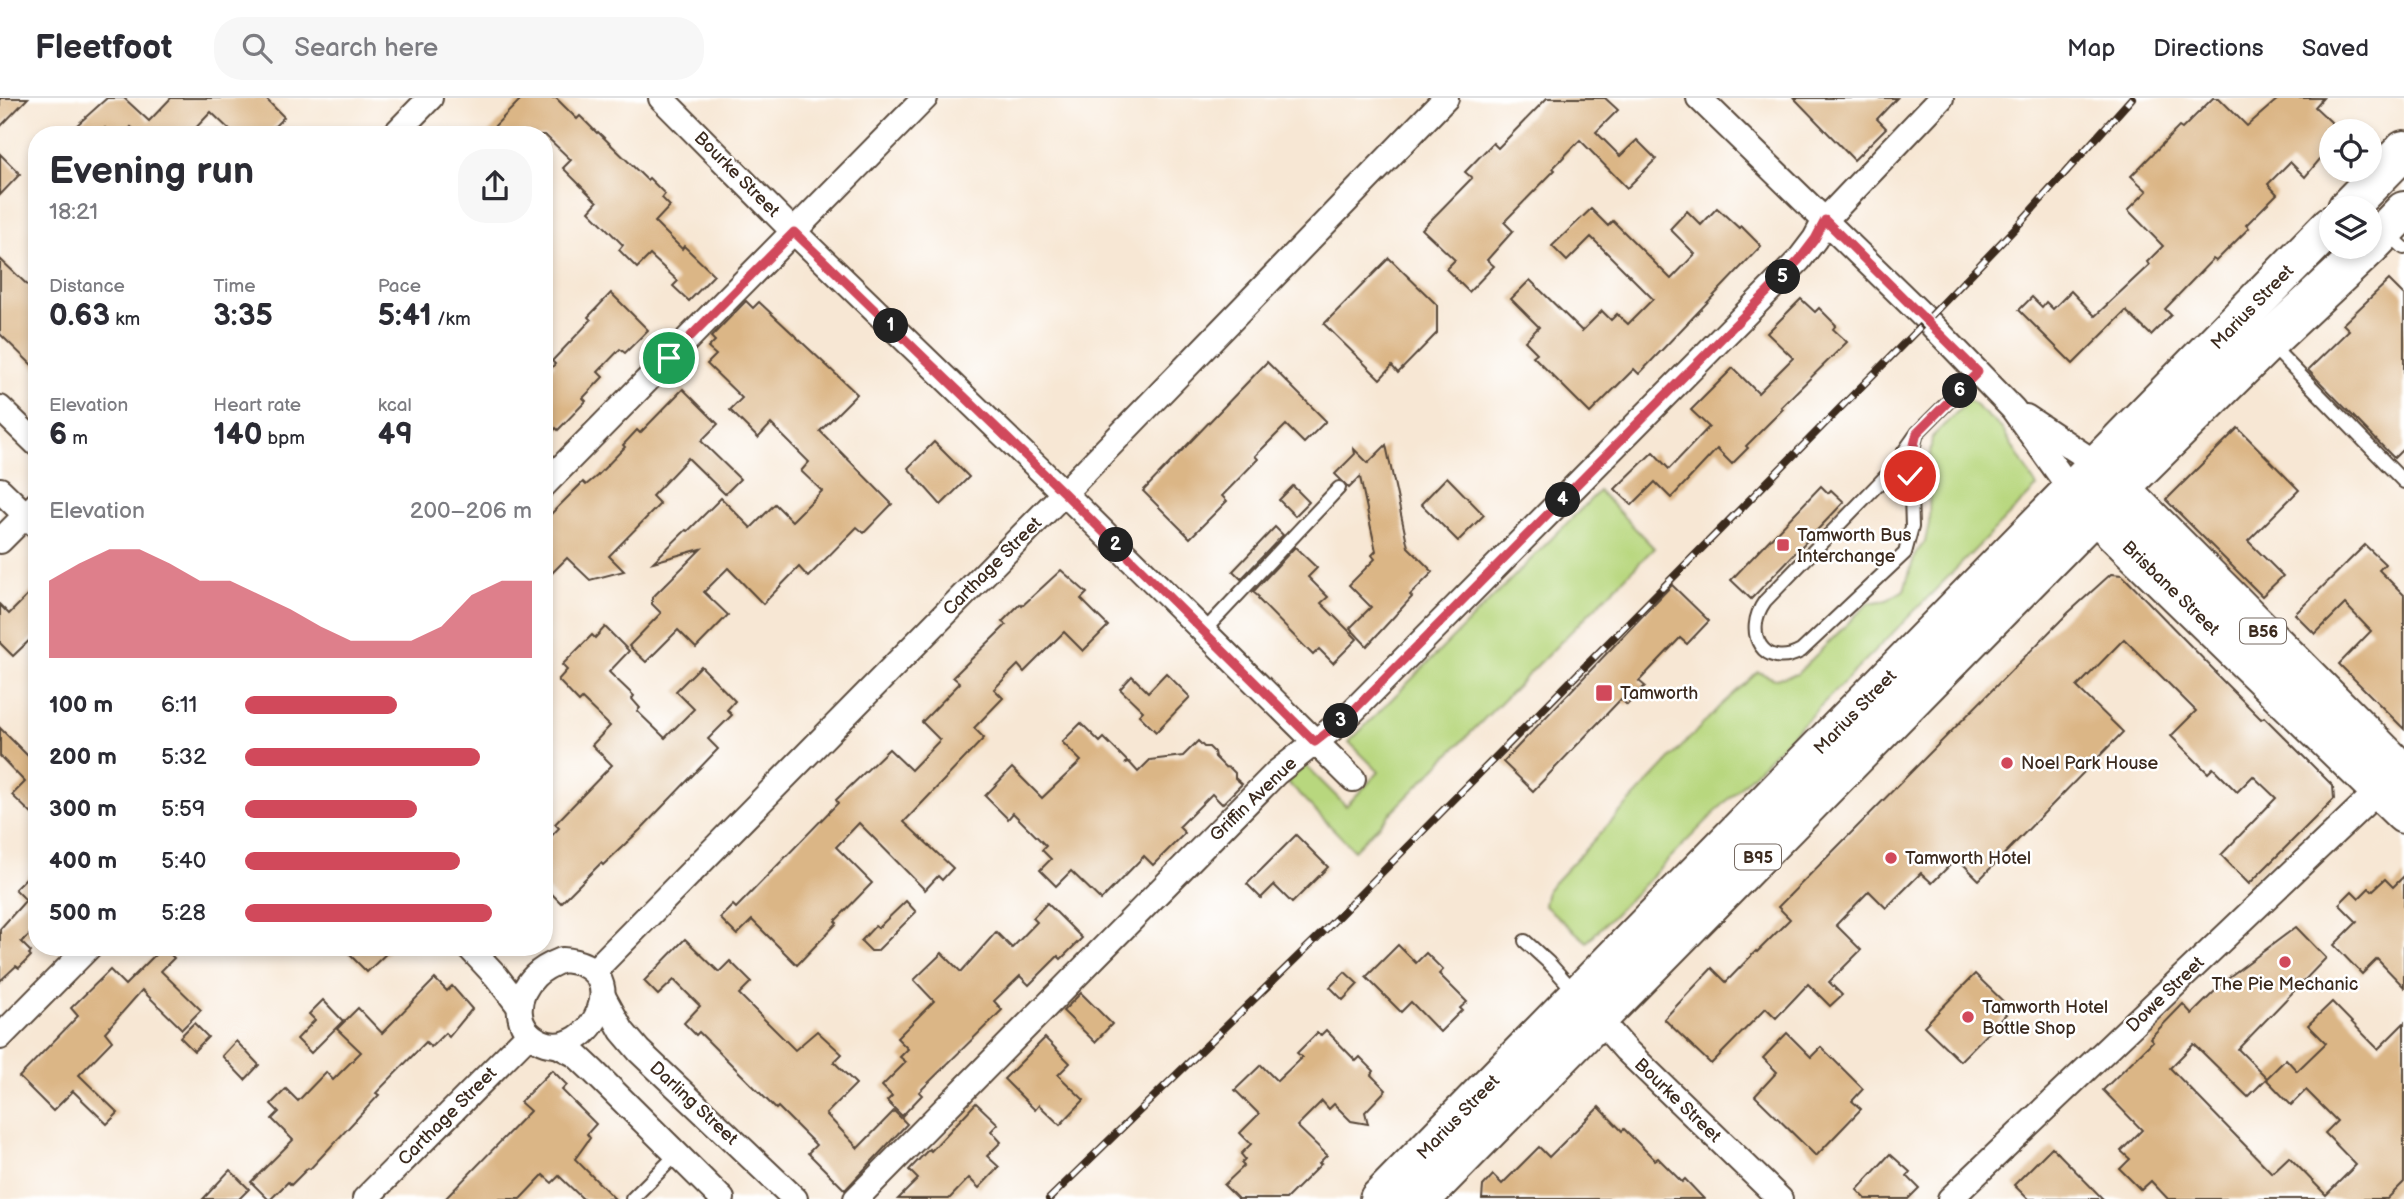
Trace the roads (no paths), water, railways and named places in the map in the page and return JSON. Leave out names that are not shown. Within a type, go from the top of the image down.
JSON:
[{"type":"main road","points":[[2359,196],[2404,150]]},
{"type":"main road","name":"Marius Street","points":[[2096,489],[2268,342],[2386,236]]},
{"type":"main road","name":"Marius Street","points":[[1421,1199],[1589,1008],[2096,489],[2319,238]]},
{"type":"main road","name":"Brisbane Street","points":[[2096,489],[2396,792]]},
{"type":"main road","name":"Marius Street","points":[[1379,1199],[1589,1008]]},
{"type":"street","points":[[403,126],[430,98]]},
{"type":"street","name":"Bourke Street","points":[[661,98],[794,232],[1064,493],[1353,779]]},
{"type":"street","points":[[553,476],[925,98]]},
{"type":"street","name":"Carthage Street","points":[[594,971],[1064,493],[1446,98]]},
{"type":"street","name":"Brisbane Street","points":[[1699,98],[2096,489]]},
{"type":"street","name":"Griffin Avenue","points":[[856,1199],[1276,773],[1347,717],[1799,260],[1825,220],[1937,100]]},
{"type":"street","points":[[0,408],[28,435]]},
{"type":"street","name":"Brisbane Street","points":[[2013,409],[2096,489]]},
{"type":"street","points":[[0,490],[28,510]]},
{"type":"street","points":[[0,541],[28,518]]},
{"type":"street","name":"Dowe Street","points":[[1950,1199],[2396,792]]},
{"type":"street","points":[[553,955],[562,960]]},
{"type":"street","points":[[0,1037],[80,956]]},
{"type":"street","points":[[477,956],[519,1006]]},
{"type":"street","points":[[557,1045],[568,1042],[588,1029],[601,1010],[604,998],[600,979],[594,971],[575,960],[562,960],[534,976],[521,996],[519,1006],[522,1026],[539,1041],[557,1045],[576,1055],[722,1199]]},
{"type":"street","name":"Darling Street","points":[[604,998],[622,1031],[639,1051],[795,1199]]},
{"type":"street","name":"Bourke Street","points":[[1589,1008],[1626,1050],[1780,1199]]},
{"type":"street","name":"Carthage Street","points":[[365,1199],[529,1034]]},
{"type":"lane","points":[[2268,342],[2404,482]]},
{"type":"lane","points":[[1917,433],[1910,461],[1912,527],[1905,552],[1801,651],[1783,657],[1767,651],[1760,645],[1754,626],[1755,618],[1765,601],[1888,474],[1917,433],[1978,372]]},
{"type":"lane","points":[[1203,632],[1339,488]]},
{"type":"lane","points":[[1525,941],[1549,963],[1589,1008]]},
{"type":"lane","points":[[632,1199],[677,1154]]},
{"type":"railway","points":[[1049,1199],[1326,929],[1927,320],[2020,223],[2132,98]]},
{"type":"place","name":"Tamworth Bus Interchange","points":[[1783,545]]},
{"type":"place","name":"Tamworth","points":[[1604,693]]},
{"type":"place","name":"Noel Park House","points":[[2007,763]]},
{"type":"place","name":"Tamworth Hotel","points":[[1891,858]]},
{"type":"place","name":"The Pie Mechanic","points":[[2285,962]]},
{"type":"place","name":"Tamworth Hotel Bottle Shop","points":[[1968,1017]]}]
